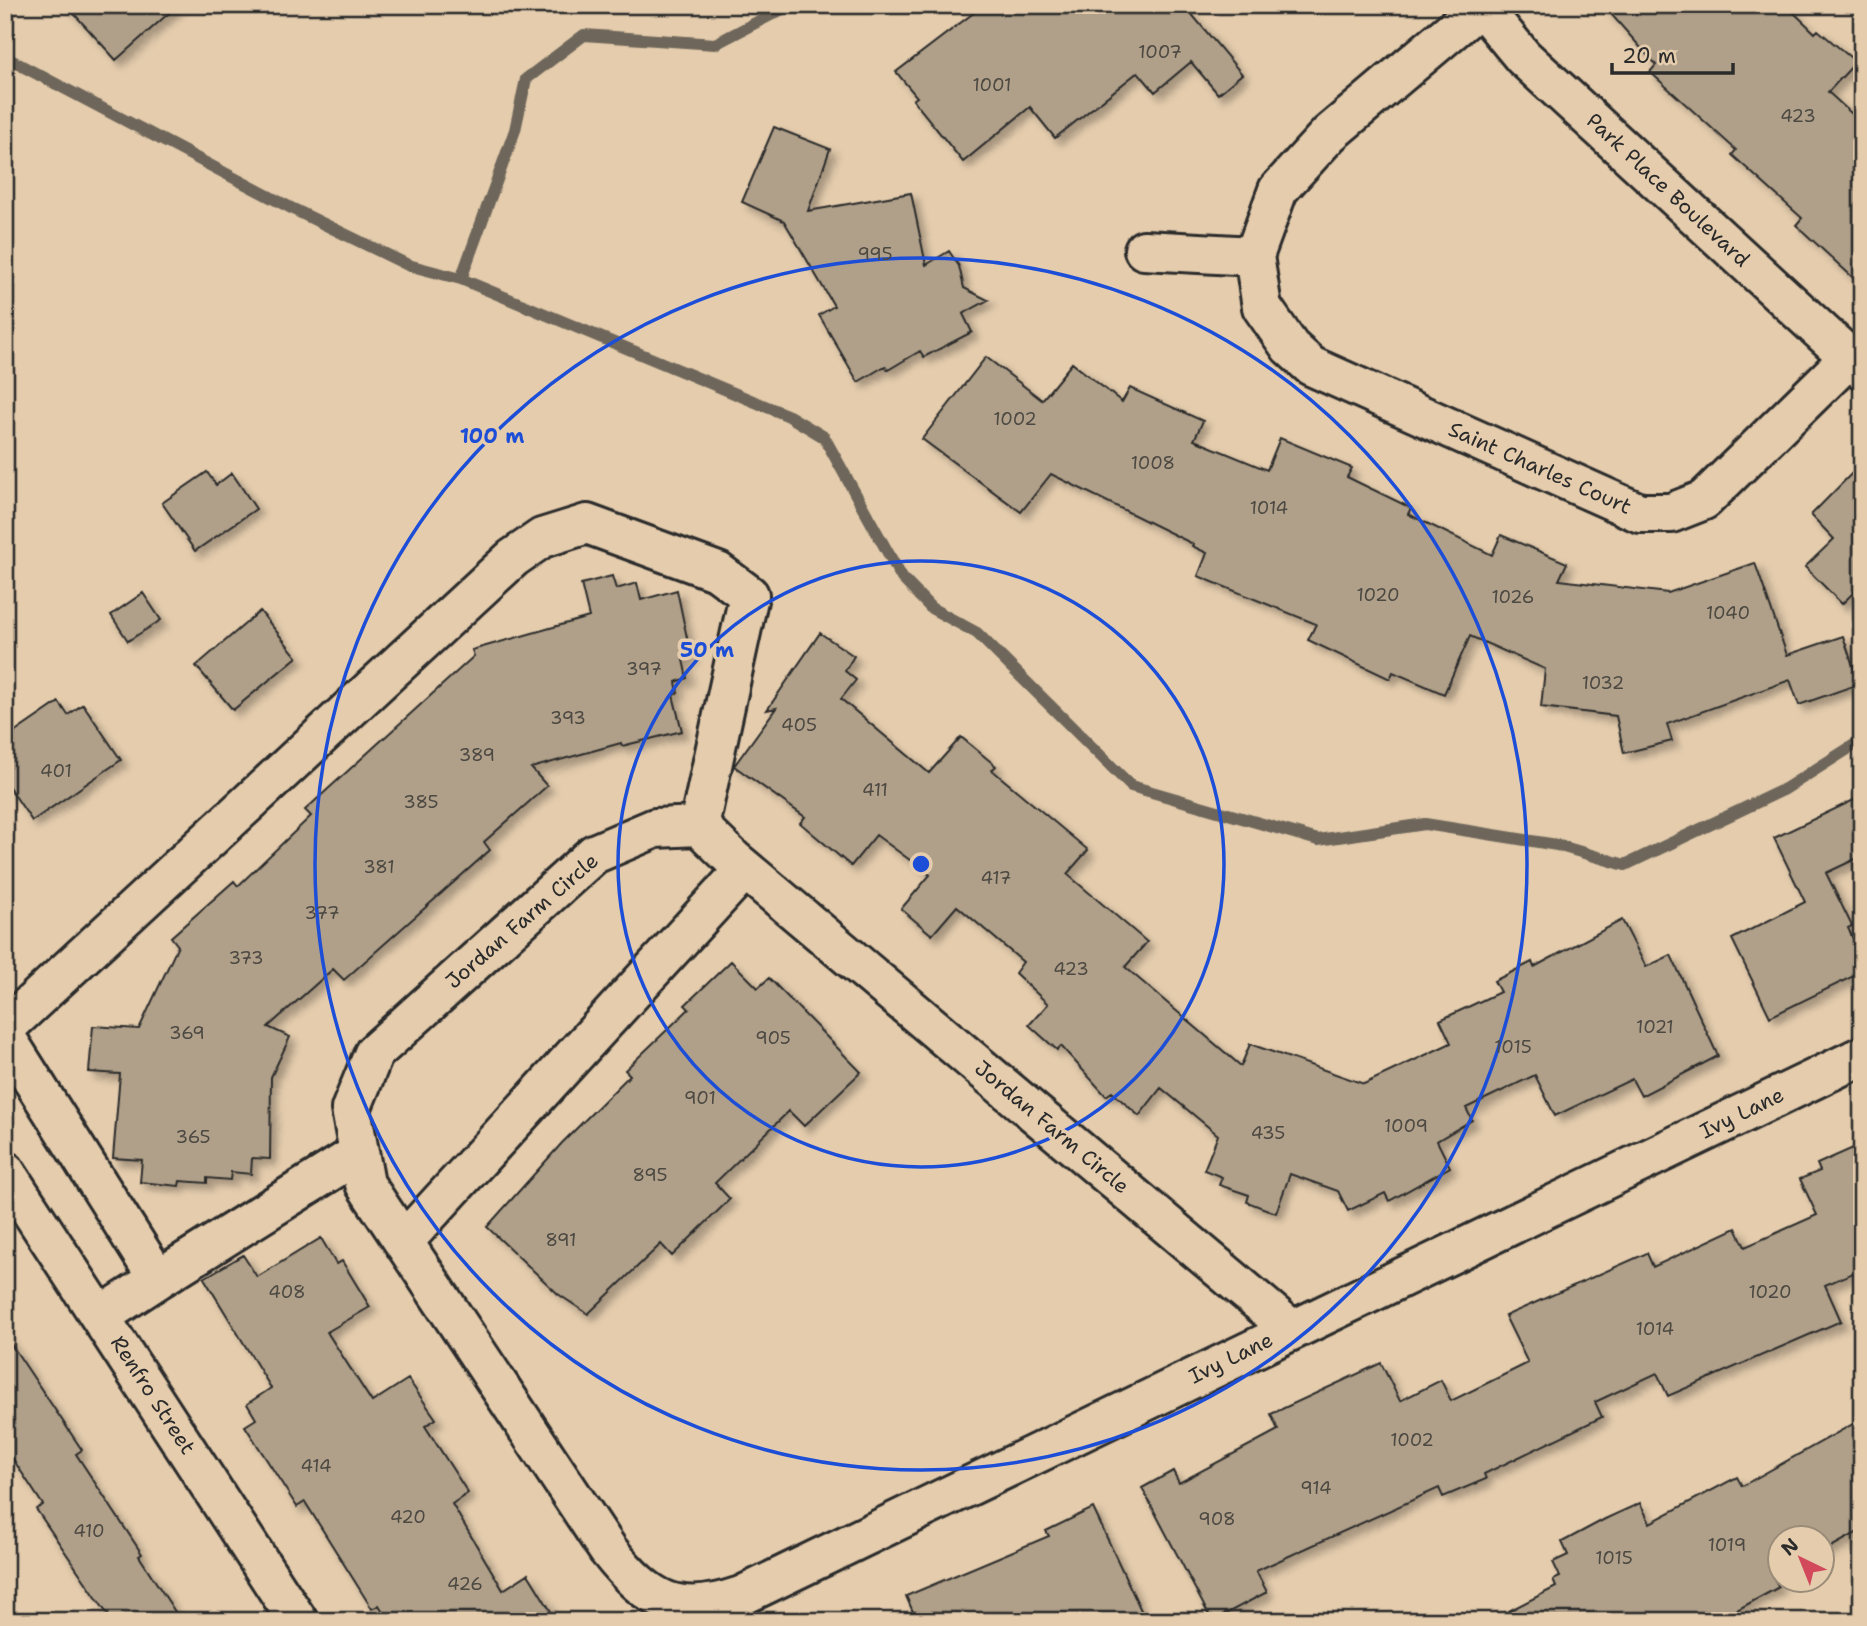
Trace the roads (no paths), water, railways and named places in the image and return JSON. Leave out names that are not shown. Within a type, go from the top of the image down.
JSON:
[{"type":"street","name":"Saint Charles Court","points":[[1481,6],[1329,134],[1278,191],[1254,256],[1262,307],[1290,347],[1311,366],[1640,513],[1671,513],[1704,500],[1856,363]]},
{"type":"street","name":"Park Place Boulevard","points":[[1481,6],[1523,57],[1856,363]]},
{"type":"street","points":[[1144,250],[1254,256]]},
{"type":"street","points":[[5,1028],[513,558],[542,538],[587,524],[718,572],[749,595],[699,826]]},
{"type":"street","name":"Jordan Farm Circle","points":[[608,1550],[405,1240],[365,1184],[351,1109],[374,1052],[594,854],[655,828],[699,826],[745,869],[1291,1329]]},
{"type":"street","points":[[405,1240],[745,869]]},
{"type":"street","points":[[5,1036],[158,1279]]},
{"type":"street","name":"Ivy Lane","points":[[608,1550],[632,1578],[659,1597],[691,1608],[715,1605],[741,1596],[1862,1056]]},
{"type":"street","points":[[101,1316],[359,1153]]},
{"type":"street","name":"Renfro Street","points":[[5,1171],[298,1621]]},
{"type":"waterway","points":[[461,279],[515,130],[526,79],[584,35],[715,44],[790,5]]},
{"type":"waterway","points":[[5,57],[293,209],[408,265],[461,279],[789,416],[824,437],[902,578],[931,608],[977,633],[1131,786],[1318,840],[1425,824],[1557,845],[1625,865],[1785,789],[1862,740]]}]
